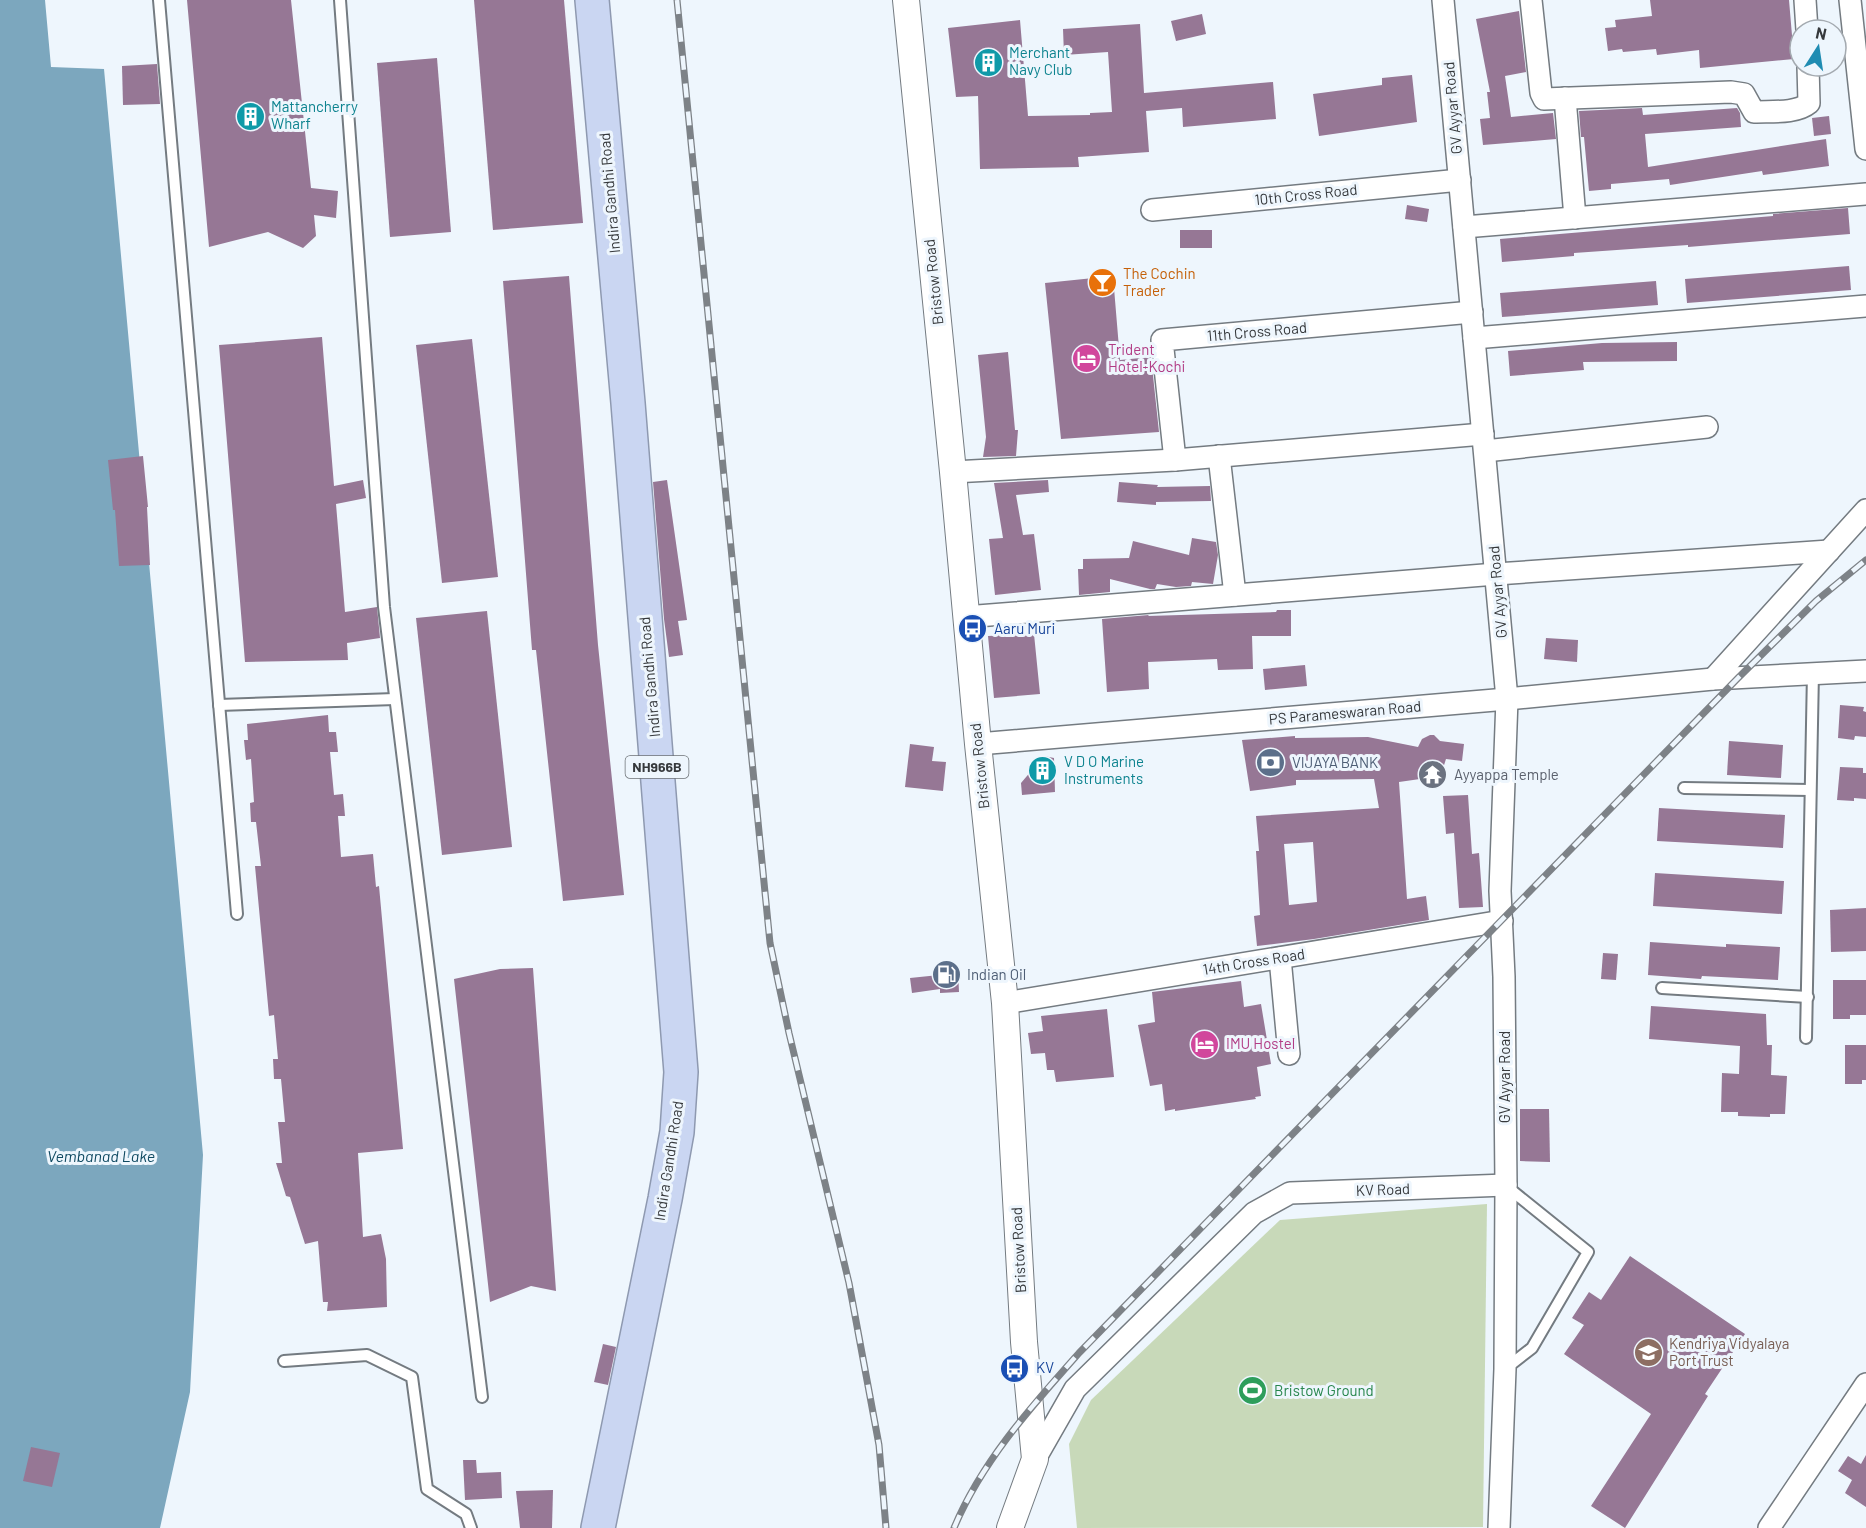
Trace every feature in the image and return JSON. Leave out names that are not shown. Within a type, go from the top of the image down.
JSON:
[{"type":"highway","name":"Indira Gandhi Road","points":[[592,0],[630,427],[681,1072],[677,1131],[665,1199],[598,1528]]},
{"type":"street","name":"Bristow Road","points":[[906,0],[953,472],[965,617],[1005,1003],[1024,1342],[1035,1459],[1010,1528]]},
{"type":"street","name":"GV Ayyar Road","points":[[1443,0],[1507,699],[1500,891],[1504,977],[1506,1185]]},
{"type":"street","points":[[1531,0],[1541,93],[1544,99],[1731,92],[1744,94],[1754,112],[1788,110],[1809,103],[1808,78]]},
{"type":"street","points":[[1805,0],[1806,18]]},
{"type":"street","points":[[1856,12],[1866,149]]},
{"type":"street","points":[[1565,98],[1575,218]]},
{"type":"street","name":"10th Cross Road","points":[[1152,210],[1460,180]]},
{"type":"street","points":[[1464,227],[1866,194]]},
{"type":"street","points":[[1474,338],[1866,306]]},
{"type":"street","name":"11th Cross Road","points":[[1175,460],[1162,340],[1472,312]]},
{"type":"street","points":[[953,472],[1484,443],[1707,427]]},
{"type":"street","points":[[1219,456],[1235,595]]},
{"type":"street","points":[[1713,679],[1866,510]]},
{"type":"street","points":[[965,617],[1496,574],[1829,551]]},
{"type":"street","name":"PS Parameswaran Road","points":[[978,744],[1713,679],[1866,671]]},
{"type":"street","name":"14th Cross Road","points":[[1005,1003],[1502,921]]},
{"type":"street","points":[[1280,958],[1289,1054]]},
{"type":"street","points":[[1499,1528],[1506,1185]]},
{"type":"street","name":"KV Road","points":[[1035,1459],[1076,1389],[1254,1212],[1290,1193],[1506,1185]]},
{"type":"street","points":[[1769,1528],[1866,1383]]},
{"type":"lane","points":[[159,0],[237,914]]},
{"type":"lane","points":[[340,0],[384,607],[482,1397]]},
{"type":"lane","points":[[1806,1038],[1813,672]]},
{"type":"lane","points":[[219,705],[396,699]]},
{"type":"lane","points":[[1684,788],[1810,790]]},
{"type":"lane","points":[[1662,988],[1808,997]]},
{"type":"lane","points":[[1504,1369],[1532,1348],[1588,1252],[1506,1185]]},
{"type":"lane","points":[[284,1361],[367,1355],[412,1377],[427,1490],[466,1514],[471,1528]]},
{"type":"green space","points":[[1487,1204],[1483,1527],[1077,1528],[1069,1444],[1091,1400],[1280,1220]]},
{"type":"water","name":"Vembanad Lake","points":[[0,0],[45,0],[51,67],[104,69],[203,1155],[190,1392],[160,1528],[0,1528]]},
{"type":"building","name":"Mattancherry Wharf","points":[[187,0],[291,0],[311,188],[338,191],[336,218],[314,215],[316,236],[303,248],[268,232],[209,247]]},
{"type":"building","points":[[474,0],[564,0],[583,223],[493,230]]},
{"type":"building","points":[[1650,0],[1789,0],[1791,18],[1788,18],[1788,60],[1700,68],[1699,50],[1657,55],[1656,49],[1608,51],[1605,28],[1616,27],[1615,20],[1652,16]]},
{"type":"building","points":[[1519,11],[1526,72],[1505,76],[1511,117],[1553,113],[1556,139],[1483,145],[1480,119],[1490,118],[1487,92],[1490,92],[1476,19]]},
{"type":"building","points":[[1202,14],[1206,34],[1176,41],[1171,21]]},
{"type":"building","points":[[1020,20],[1028,116],[1090,115],[1090,113],[1112,112],[1108,52],[1064,55],[1063,29],[1140,24],[1144,93],[1273,82],[1276,119],[1183,127],[1182,108],[1146,111],[1149,152],[1078,157],[1079,167],[980,169],[978,96],[956,97],[948,28]]},
{"type":"building","points":[[437,58],[451,232],[390,237],[377,63]]},
{"type":"building","points":[[157,64],[160,104],[123,105],[122,66]]},
{"type":"building","points":[[1412,75],[1417,122],[1319,136],[1313,94],[1382,85],[1382,78]]},
{"type":"building","points":[[1642,108],[1643,115],[1737,108],[1740,113],[1741,127],[1645,134],[1648,167],[1826,139],[1829,166],[1763,175],[1762,171],[1670,185],[1669,179],[1611,184],[1611,189],[1589,191],[1579,111]]},
{"type":"building","points":[[1829,116],[1831,134],[1814,136],[1812,118]]},
{"type":"building","points":[[1407,205],[1429,209],[1427,222],[1405,219]]},
{"type":"building","points":[[1848,208],[1850,234],[1688,247],[1688,245],[1574,253],[1574,256],[1502,262],[1500,239]]},
{"type":"building","points":[[1180,230],[1212,230],[1212,248],[1180,248]]},
{"type":"building","points":[[1849,266],[1851,290],[1687,303],[1685,279]]},
{"type":"building","points":[[569,276],[598,645],[624,895],[563,901],[536,650],[532,650],[503,281]]},
{"type":"building","name":"Trident Hotel-Kochi","points":[[1113,276],[1120,360],[1151,357],[1159,432],[1061,439],[1045,283]]},
{"type":"building","points":[[1656,281],[1658,305],[1502,317],[1500,293]]},
{"type":"building","points":[[322,337],[334,486],[363,480],[366,498],[336,504],[345,612],[377,607],[380,638],[347,643],[348,660],[245,662],[219,345]]},
{"type":"building","points":[[472,339],[498,577],[442,583],[416,345]]},
{"type":"building","points":[[1677,342],[1677,361],[1583,362],[1584,370],[1510,376],[1508,351],[1602,343]]},
{"type":"building","points":[[1008,352],[1015,430],[1018,430],[1016,456],[983,457],[986,437],[978,355]]},
{"type":"building","points":[[143,456],[150,565],[119,566],[115,510],[113,510],[108,460]]},
{"type":"building","points":[[667,480],[687,620],[678,621],[683,655],[669,657],[653,482]]},
{"type":"building","points":[[1048,480],[1049,492],[1016,495],[1023,535],[1034,534],[1041,590],[995,595],[989,539],[1003,538],[994,483]]},
{"type":"building","points":[[1119,482],[1158,485],[1157,487],[1210,486],[1211,501],[1156,502],[1156,505],[1117,502]]},
{"type":"building","points":[[1192,538],[1216,542],[1218,555],[1213,584],[1192,582],[1191,586],[1176,587],[1157,584],[1155,589],[1150,589],[1110,579],[1110,592],[1079,595],[1078,569],[1083,569],[1083,559],[1129,558],[1133,541],[1189,555]]},
{"type":"building","points":[[1277,610],[1291,610],[1291,636],[1252,636],[1253,669],[1218,670],[1217,659],[1148,662],[1149,689],[1107,692],[1102,619],[1149,615],[1276,612]]},
{"type":"building","points":[[487,611],[512,847],[442,855],[416,618]]},
{"type":"building","points":[[1030,626],[1031,634],[1034,634],[1040,694],[994,698],[988,636],[1009,635],[1008,628]]},
{"type":"building","points":[[1546,638],[1578,640],[1577,662],[1544,659]]},
{"type":"building","points":[[1305,665],[1307,686],[1265,690],[1263,669]]},
{"type":"building","points":[[1840,705],[1864,707],[1866,737],[1855,736],[1854,740],[1838,738]]},
{"type":"building","points":[[328,715],[329,732],[336,732],[338,752],[330,752],[334,795],[343,794],[345,816],[338,816],[341,857],[373,854],[376,887],[379,886],[403,1149],[358,1153],[363,1237],[381,1234],[386,1259],[387,1307],[327,1311],[328,1302],[323,1302],[318,1241],[305,1244],[276,1163],[282,1163],[278,1122],[285,1122],[281,1079],[274,1079],[273,1059],[278,1059],[274,1015],[269,1016],[255,866],[261,866],[256,822],[251,822],[250,803],[254,802],[251,759],[246,760],[244,740],[248,740],[247,724]]},
{"type":"building","points":[[1434,735],[1440,741],[1464,744],[1462,761],[1446,759],[1438,784],[1420,779],[1399,782],[1407,899],[1426,896],[1429,920],[1257,946],[1254,916],[1260,915],[1256,816],[1379,808],[1374,779],[1296,780],[1296,785],[1250,791],[1242,740],[1295,736],[1295,738],[1368,737],[1418,747],[1422,739]],"holes":[[[1313,842],[1317,902],[1289,905],[1284,844]]]},
{"type":"building","points":[[1729,741],[1783,745],[1781,778],[1727,775]]},
{"type":"building","points":[[910,744],[934,747],[932,761],[946,762],[943,791],[905,787]]},
{"type":"building","name":"V D O Marine Instruments","points":[[1044,756],[1054,758],[1055,792],[1022,795],[1021,783]]},
{"type":"building","points":[[1840,767],[1863,768],[1863,773],[1866,773],[1866,799],[1837,800]]},
{"type":"building","points":[[1468,795],[1472,854],[1479,853],[1483,907],[1459,908],[1454,833],[1446,834],[1443,796]]},
{"type":"building","points":[[1659,808],[1785,815],[1783,848],[1657,841]]},
{"type":"building","points":[[1655,873],[1784,881],[1782,914],[1653,906]]},
{"type":"building","points":[[1866,908],[1866,951],[1831,952],[1830,910]]},
{"type":"building","points":[[1650,942],[1726,947],[1726,944],[1780,947],[1778,980],[1702,976],[1701,979],[1648,975]]},
{"type":"building","points":[[1603,953],[1618,954],[1616,980],[1601,979]]},
{"type":"building","points":[[533,968],[556,1291],[531,1286],[490,1302],[454,979],[500,969]]},
{"type":"building","points":[[958,970],[959,992],[940,993],[940,989],[912,993],[910,978],[939,975],[939,971]]},
{"type":"building","points":[[1833,980],[1866,980],[1866,1015],[1850,1015],[1850,1019],[1833,1019]]},
{"type":"building","points":[[1241,981],[1244,1007],[1261,1004],[1271,1064],[1257,1067],[1261,1096],[1255,1097],[1256,1099],[1165,1111],[1162,1084],[1150,1086],[1138,1025],[1155,1022],[1152,992]]},
{"type":"building","points":[[1651,1006],[1766,1014],[1767,1045],[1772,1045],[1771,1075],[1787,1076],[1785,1114],[1770,1114],[1770,1117],[1738,1116],[1738,1112],[1721,1112],[1722,1073],[1739,1074],[1740,1046],[1649,1039]]},
{"type":"building","points":[[1107,1009],[1114,1077],[1056,1082],[1054,1070],[1047,1070],[1045,1053],[1031,1054],[1028,1033],[1043,1031],[1041,1016]]},
{"type":"building","points":[[1845,1045],[1866,1045],[1866,1080],[1862,1080],[1862,1084],[1845,1084]]},
{"type":"building","points":[[1520,1109],[1549,1109],[1550,1162],[1520,1161]]},
{"type":"building","points":[[1630,1256],[1745,1334],[1705,1394],[1708,1396],[1625,1528],[1591,1506],[1651,1414],[1564,1354],[1584,1325],[1572,1318],[1589,1292],[1601,1300]]},
{"type":"building","points":[[603,1344],[616,1347],[608,1385],[594,1382]]},
{"type":"building","points":[[31,1447],[60,1453],[52,1487],[23,1481]]},
{"type":"building","points":[[1866,1455],[1866,1507],[1845,1493],[1852,1480],[1838,1471],[1848,1456],[1861,1464]]},
{"type":"building","points":[[463,1460],[476,1460],[477,1473],[501,1472],[502,1498],[465,1500]]},
{"type":"building","points":[[553,1490],[552,1528],[520,1528],[516,1491]]},
{"type":"railway","points":[[677,0],[770,943],[789,1033],[849,1283],[879,1445],[886,1528]]},
{"type":"railway","points":[[954,1528],[965,1503],[993,1457],[1026,1414],[1079,1353],[1738,678],[1816,601],[1866,560]]},
{"type":"place","name":"Merchant Navy Club","points":[[988,62]]},
{"type":"place","name":"Mattancherry Wharf","points":[[250,116]]},
{"type":"place","name":"The Cochin Trader","points":[[1102,283]]},
{"type":"place","name":"Trident Hotel-Kochi","points":[[1087,359]]},
{"type":"place","name":"Aaru Muri","points":[[973,629]]},
{"type":"place","name":"VIJAYA BANK","points":[[1271,763]]},
{"type":"place","name":"V D O Marine Instruments","points":[[1043,771]]},
{"type":"place","name":"Ayyappa Temple","points":[[1433,775]]},
{"type":"place","name":"Indian Oil","points":[[946,975]]},
{"type":"place","name":"IMU Hostel","points":[[1205,1044]]},
{"type":"place","name":"Kendriya Vidyalaya Port Trust","points":[[1648,1353]]},
{"type":"place","name":"KV","points":[[1015,1368]]},
{"type":"place","name":"Bristow Ground","points":[[1253,1391]]}]
